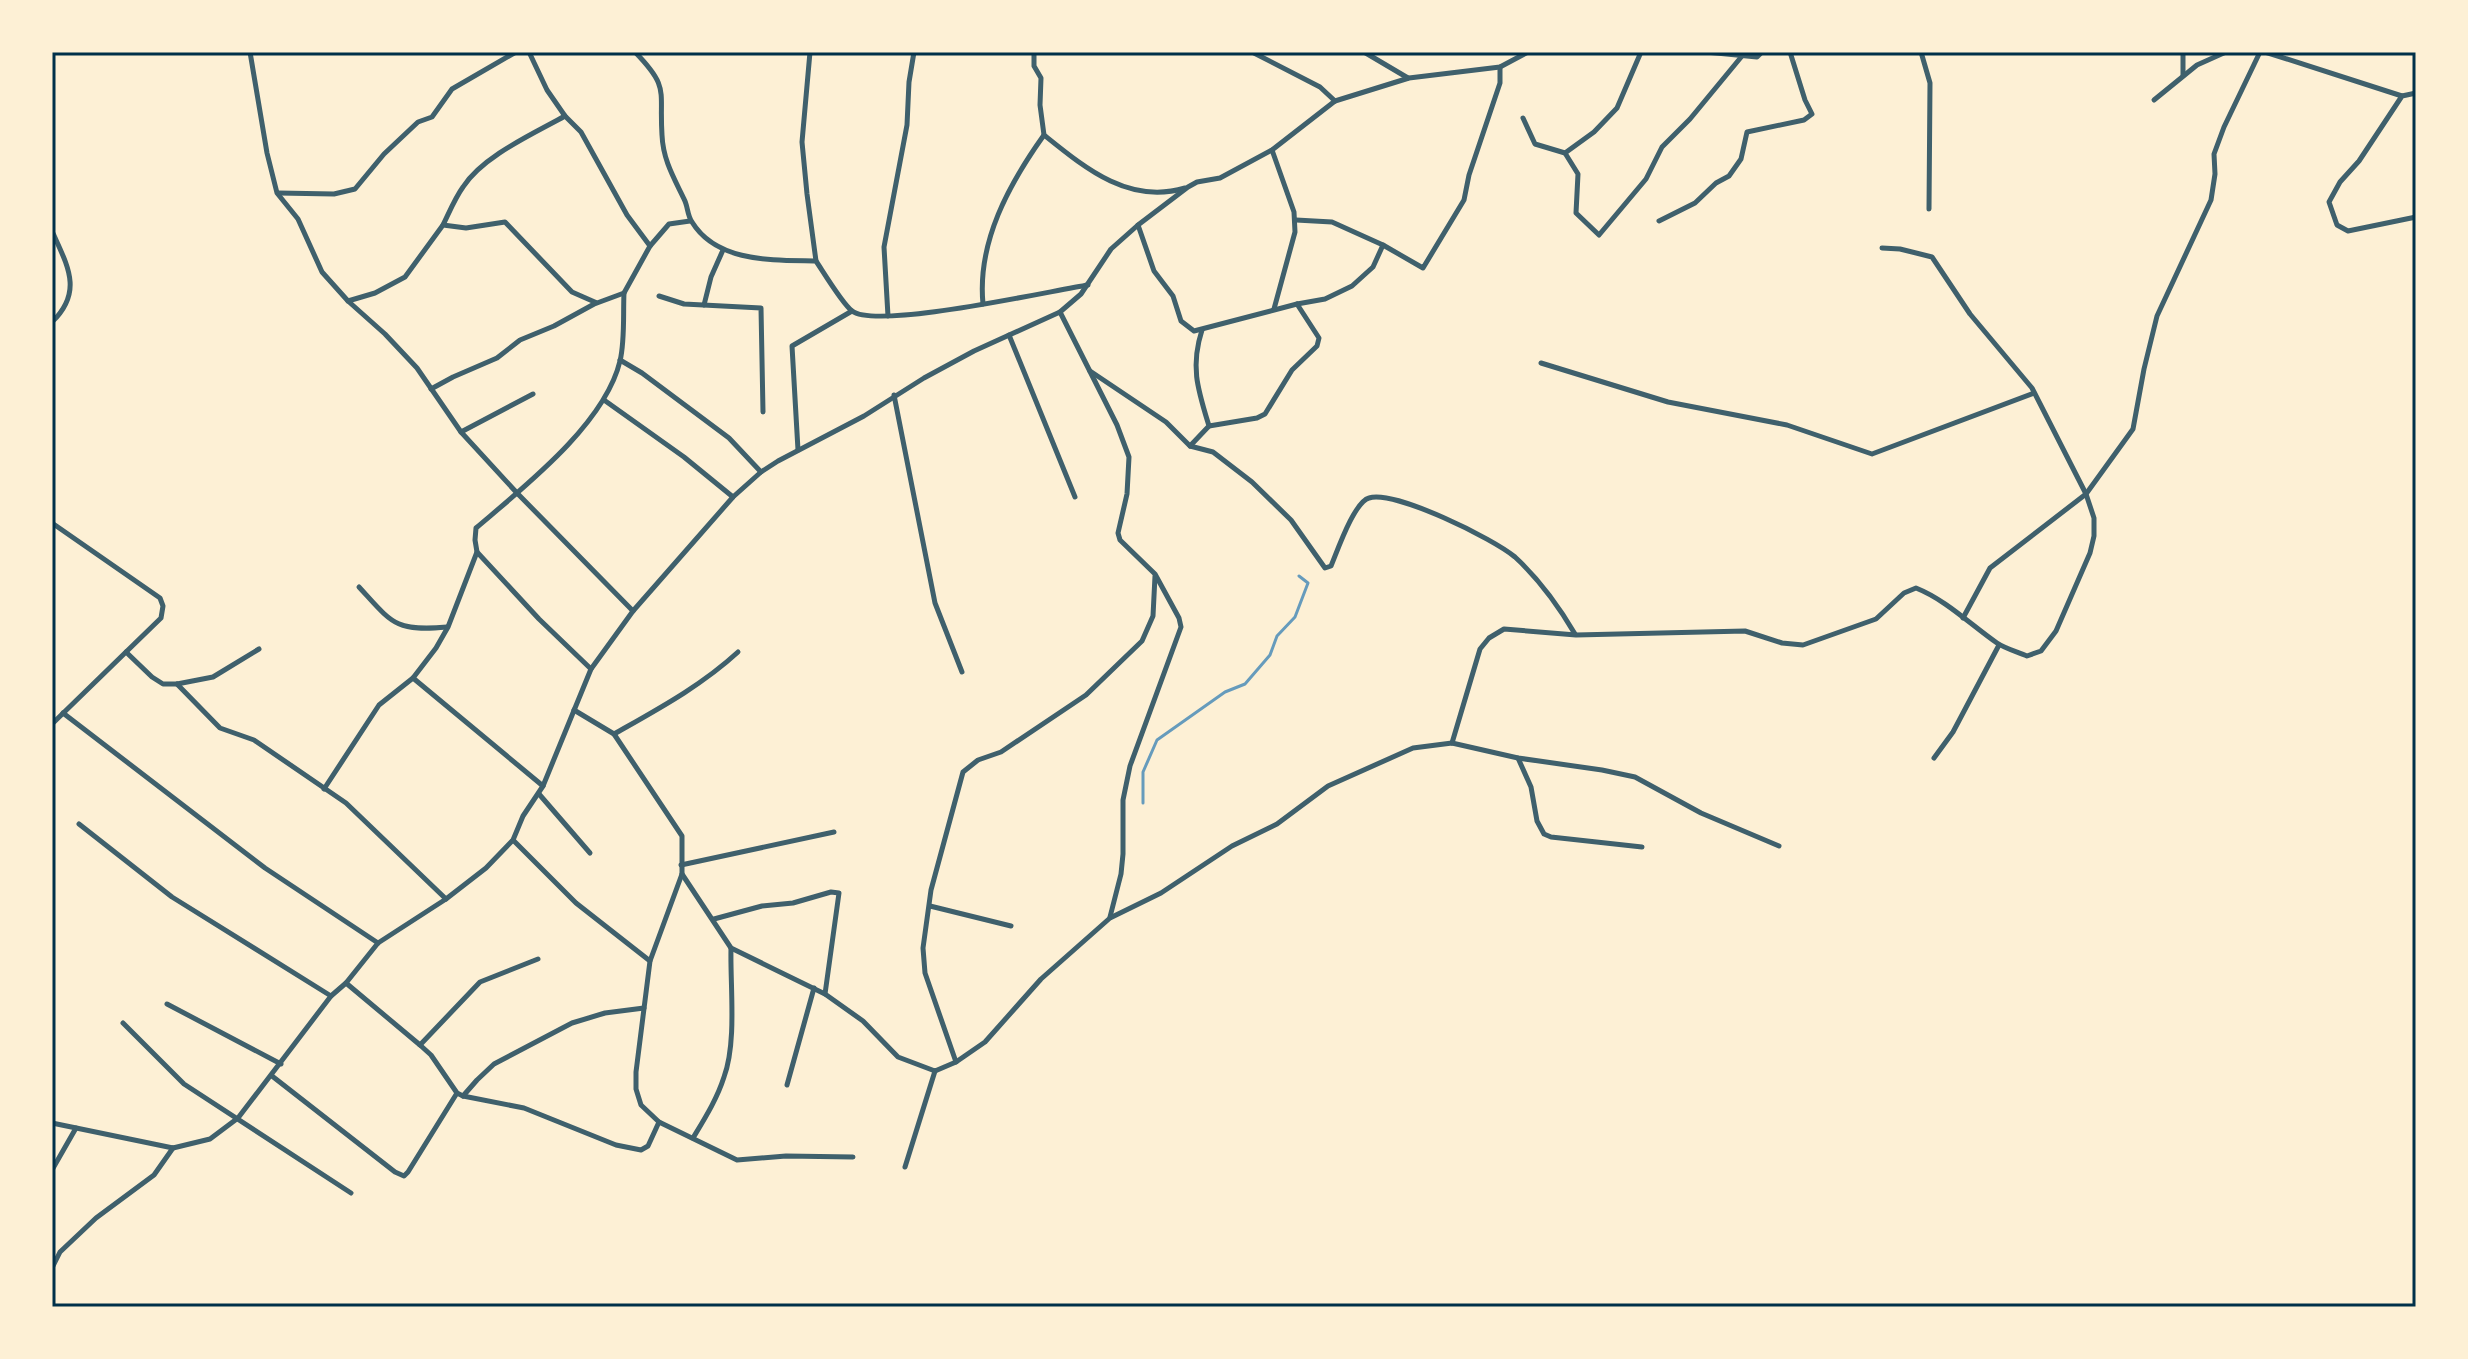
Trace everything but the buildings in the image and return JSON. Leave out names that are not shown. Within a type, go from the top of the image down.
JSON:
[{"type":"street","points":[[250,52],[277,193],[298,219],[322,272],[417,368],[461,432],[633,611]]},
{"type":"street","points":[[277,193],[334,194],[355,189],[384,154],[418,122],[432,117],[452,89],[516,52]]},
{"type":"street","points":[[529,52],[547,90],[581,132],[627,215],[650,246]]},
{"type":"street","points":[[635,52],[655,72],[662,92],[662,136],[666,160],[673,181],[686,201],[690,221],[723,250],[773,260],[816,261]]},
{"type":"street","points":[[810,52],[802,142],[816,261],[852,311],[872,317],[928,314],[1089,284]]},
{"type":"street","points":[[888,316],[884,247],[907,125],[914,52]]},
{"type":"street","points":[[983,304],[981,286],[984,265],[997,216],[1021,167],[1044,135],[1040,105],[1041,78],[1034,66],[1034,52]]},
{"type":"street","points":[[1252,52],[1320,87],[1335,101]]},
{"type":"street","points":[[1364,52],[1409,78]]},
{"type":"street","points":[[1565,153],[1594,132],[1617,108],[1641,52]]},
{"type":"street","points":[[1706,52],[1757,57],[1762,52]]},
{"type":"street","points":[[1659,221],[1695,203],[1716,183],[1729,176],[1741,159],[1747,132],[1804,120],[1812,114],[1790,52]]},
{"type":"street","points":[[1921,52],[1930,83],[1929,209]]},
{"type":"street","points":[[2183,52],[2183,76]]},
{"type":"street","points":[[2154,100],[2197,65],[2226,52]]},
{"type":"street","points":[[1963,618],[1990,568],[2086,494],[2133,429],[2157,316],[2211,200],[2214,154],[2224,127],[2263,52],[2402,96],[2416,93]]},
{"type":"street","points":[[52,1123],[173,1148],[210,1139],[238,1118],[331,996],[346,983],[378,943],[446,899],[486,868],[513,840],[523,816],[543,786],[591,669],[633,611],[733,497],[761,472],[974,351],[1060,312],[1089,284],[1111,249],[1138,225],[1188,187],[1220,178],[1272,150],[1335,101],[1409,78],[1500,67],[1524,53]]},
{"type":"street","points":[[1523,118],[1535,144],[1565,153],[1578,174],[1576,213],[1599,235],[1646,179],[1662,147],[1690,119],[1742,56]]},
{"type":"street","points":[[1296,220],[1332,222],[1383,245],[1423,268],[1464,200],[1469,175],[1500,83],[1500,67]]},
{"type":"street","points":[[2402,96],[2329,202],[2337,225],[2348,231],[2416,217]]},
{"type":"street","points":[[348,301],[375,293],[405,277],[443,225],[464,185],[481,168],[512,146],[565,116]]},
{"type":"street","points":[[1044,135],[1083,165],[1120,187],[1149,194],[1188,187]]},
{"type":"street","points":[[1272,150],[1296,220],[1273,310]]},
{"type":"street","points":[[324,789],[379,705],[413,678],[436,648],[448,627],[477,552],[476,528],[559,453],[604,400],[620,360],[624,293],[650,246],[669,224],[690,221]]},
{"type":"street","points":[[443,225],[466,228],[505,222],[572,292],[597,303]]},
{"type":"street","points":[[1138,225],[1154,271],[1173,296],[1181,321],[1194,331],[1325,299],[1352,286],[1373,267],[1383,245]]},
{"type":"street","points":[[52,231],[64,255],[70,280],[64,310],[52,322]]},
{"type":"street","points":[[1452,743],[1480,649],[1489,638],[1504,629],[1576,635],[1745,631],[1782,643],[1803,645],[1876,619],[1904,593],[1916,588],[1929,593],[1999,645],[2027,656],[2041,651],[2056,631],[2090,553],[2094,518],[2086,494],[2034,393],[1970,314],[1932,257],[1882,248]]},
{"type":"street","points":[[704,305],[711,277],[723,250]]},
{"type":"street","points":[[431,389],[497,358],[520,340],[624,293]]},
{"type":"street","points":[[659,296],[684,304],[761,308],[763,412]]},
{"type":"street","points":[[1190,446],[1209,426],[1265,414],[1296,364],[1317,346],[1319,338],[1297,304]]},
{"type":"street","points":[[798,450],[792,346],[852,311]]},
{"type":"street","points":[[1060,312],[1125,443],[1129,457],[1127,494],[1118,533],[1120,540],[1155,574],[1181,627],[1130,766],[1123,800],[1121,874],[1110,918]]},
{"type":"street","points":[[1202,330],[1196,349],[1197,386],[1209,426]]},
{"type":"street","points":[[1009,335],[1075,497]]},
{"type":"street","points":[[620,360],[729,438],[761,472]]},
{"type":"street","points":[[1541,363],[1668,402],[1787,425],[1872,454],[2034,393]]},
{"type":"street","points":[[1090,371],[1166,422],[1190,446],[1213,452],[1252,482],[1291,520],[1325,568],[1331,566],[1361,502],[1371,497],[1402,501],[1491,541],[1512,555],[1551,595],[1576,635]]},
{"type":"street","points":[[461,432],[533,394]]},
{"type":"street","points":[[894,395],[935,603],[962,672]]},
{"type":"street","points":[[604,400],[684,457],[733,497]]},
{"type":"street","points":[[52,523],[160,598],[163,606],[161,618],[52,724]]},
{"type":"street","points":[[477,552],[591,669]]},
{"type":"street","points":[[956,1062],[925,973],[923,948],[931,890],[963,772],[978,760],[1001,752],[1086,695],[1142,641],[1153,616],[1155,574]]},
{"type":"street","points":[[359,587],[392,622],[406,628],[448,627]]},
{"type":"street","points":[[1934,758],[1953,732],[1999,645]]},
{"type":"street","points":[[126,652],[163,684],[177,684],[213,677],[259,649]]},
{"type":"street","points":[[614,734],[687,692],[714,674],[738,652]]},
{"type":"street","points":[[413,678],[543,786]]},
{"type":"street","points":[[177,684],[220,728],[254,740],[346,803],[446,899]]},
{"type":"street","points":[[574,710],[614,734],[682,836],[682,874],[650,961],[636,1089],[641,1105],[659,1122],[737,1160],[786,1156],[853,1157]]},
{"type":"street","points":[[63,713],[265,868],[378,943]]},
{"type":"street","points":[[731,948],[825,994],[863,1021],[898,1057],[935,1071],[956,1062],[985,1042],[1041,979],[1110,918],[1161,893],[1232,846],[1277,824],[1328,786],[1413,748],[1452,743],[1518,758],[1635,777],[1701,813],[1779,846]]},
{"type":"street","points":[[1518,758],[1531,787],[1537,821],[1544,834],[1642,847]]},
{"type":"street","points":[[539,794],[590,853]]},
{"type":"street","points":[[79,824],[172,897],[331,996]]},
{"type":"street","points":[[681,865],[834,832]]},
{"type":"street","points":[[513,840],[576,903],[650,961]]},
{"type":"street","points":[[682,874],[731,948],[731,1038],[726,1075],[712,1108],[693,1138]]},
{"type":"street","points":[[714,919],[762,906],[839,893],[825,994]]},
{"type":"street","points":[[930,906],[1011,926]]},
{"type":"street","points":[[420,1045],[480,982],[538,959]]},
{"type":"street","points":[[346,983],[431,1055],[460,1095],[524,1108],[616,1145],[641,1150],[648,1146],[659,1122]]},
{"type":"street","points":[[787,1085],[814,988]]},
{"type":"street","points":[[167,1004],[281,1064]]},
{"type":"street","points":[[272,1076],[404,1176],[460,1095],[494,1064],[572,1023],[605,1013],[644,1008]]},
{"type":"street","points":[[123,1023],[184,1084],[351,1193]]},
{"type":"street","points":[[905,1167],[935,1071]]},
{"type":"street","points":[[52,1170],[76,1128]]},
{"type":"street","points":[[52,1268],[60,1252],[96,1218],[154,1175],[173,1148]]},
{"type":"waterway","points":[[1143,803],[1143,772],[1157,740],[1225,692],[1245,684],[1270,655],[1277,636],[1295,617],[1308,583],[1299,576]]}]
